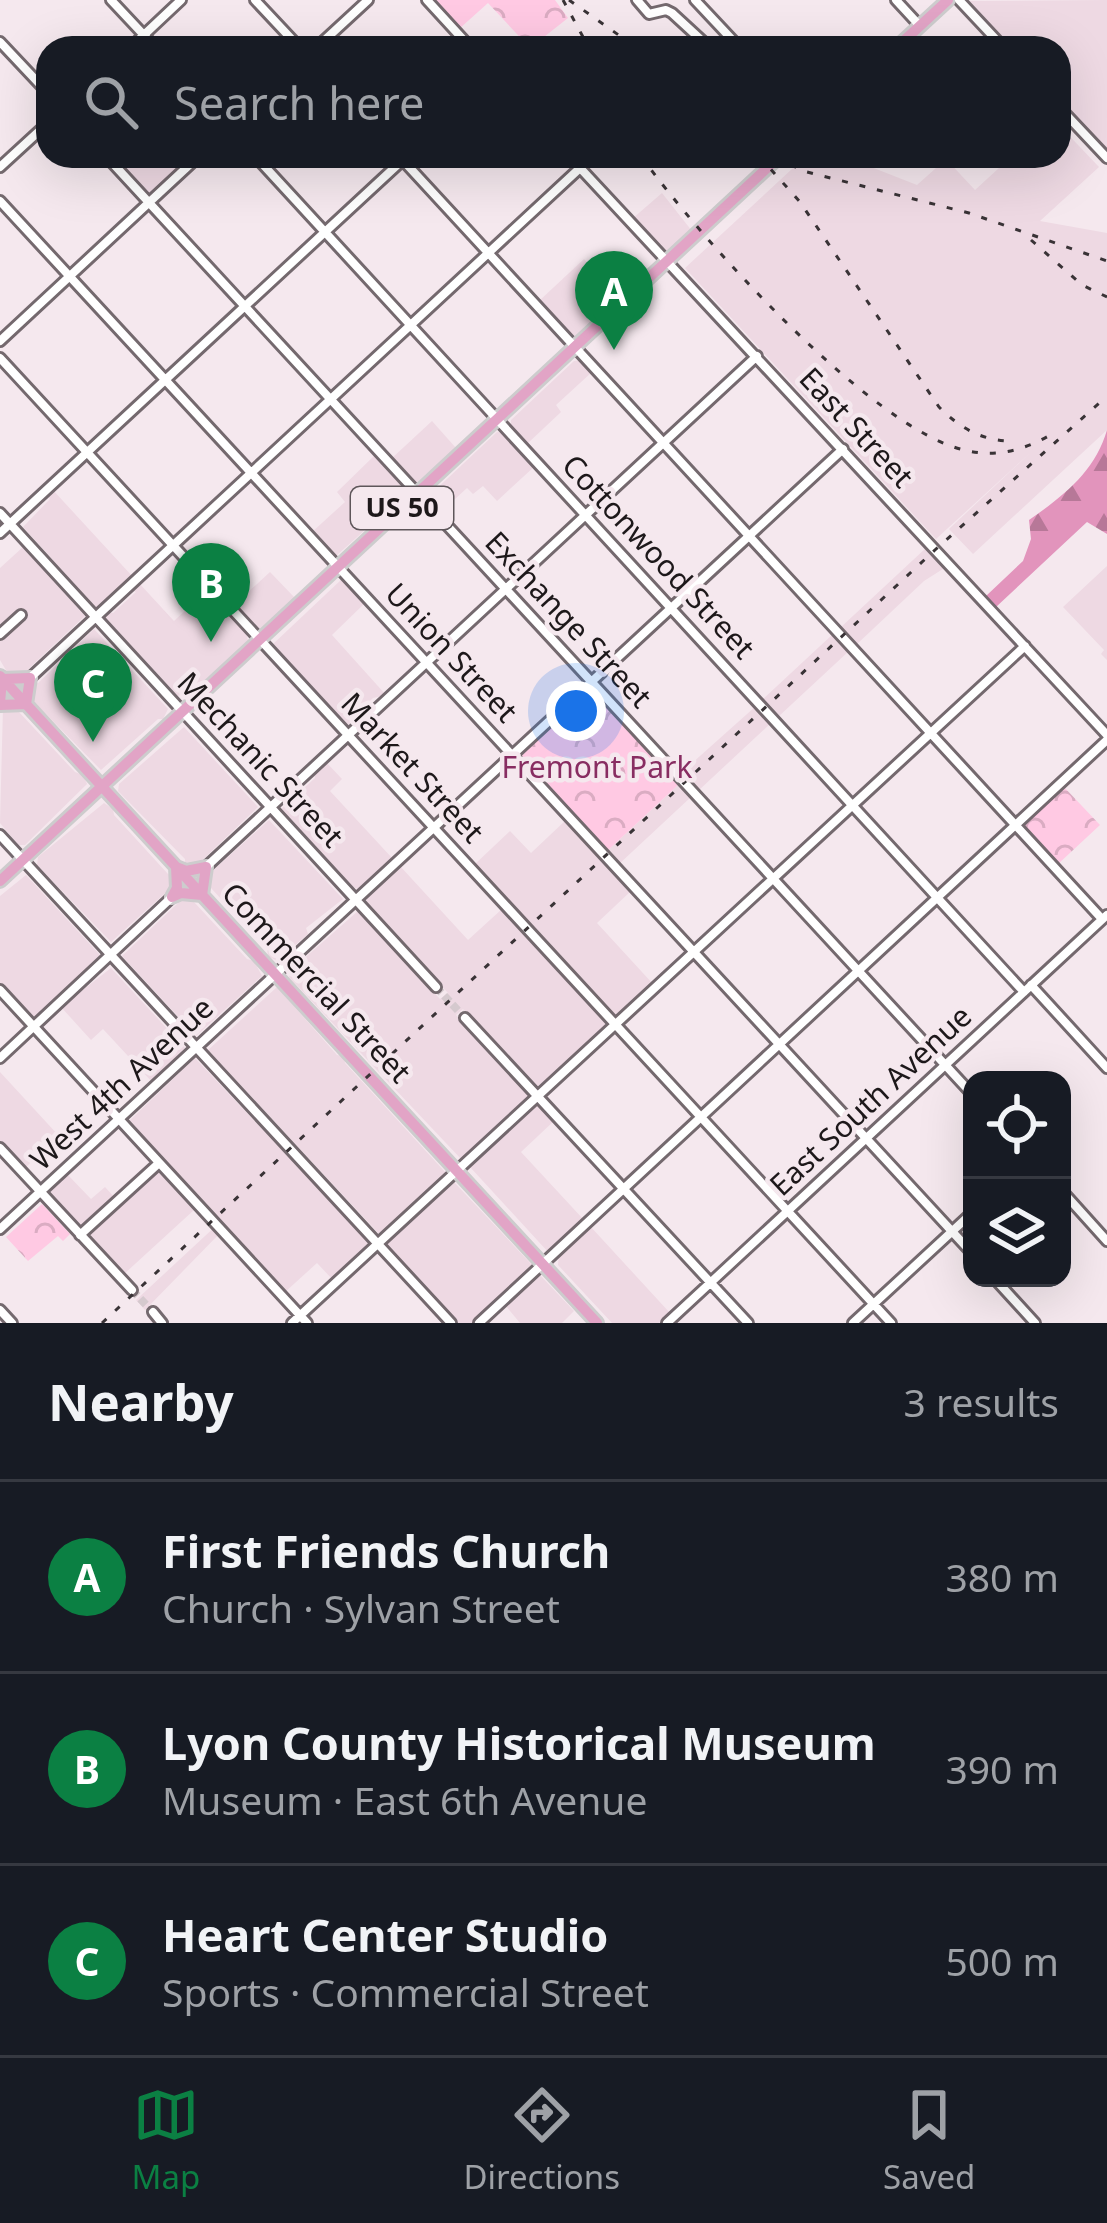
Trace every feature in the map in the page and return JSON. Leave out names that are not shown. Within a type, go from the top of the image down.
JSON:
[{"type":"main road","points":[[909,36],[948,0]]},
{"type":"main road","name":"US 50","points":[[0,881],[767,168]]},
{"type":"main road","points":[[1,678],[30,678],[26,704],[0,704],[1,678]]},
{"type":"main road","name":"Commercial Street","points":[[1,678],[597,1323]]},
{"type":"main road","points":[[176,867],[187,871],[206,867],[202,895],[172,897],[177,888],[176,867]]},
{"type":"street","points":[[111,0],[144,35],[181,0]]},
{"type":"street","points":[[255,0],[288,36]]},
{"type":"street","points":[[329,36],[368,0]]},
{"type":"street","points":[[427,0],[460,36]]},
{"type":"street","points":[[637,0],[649,14],[672,13],[697,36]]},
{"type":"street","points":[[695,0],[729,36]]},
{"type":"street","points":[[896,0],[920,26]]},
{"type":"street","points":[[959,0],[993,36]]},
{"type":"street","points":[[0,42],[36,80]]},
{"type":"street","points":[[1071,120],[1107,158]]},
{"type":"street","points":[[0,167],[36,134]]},
{"type":"street","name":"Exchange Street","points":[[117,168],[963,1085]]},
{"type":"street","points":[[0,341],[186,168]]},
{"type":"street","name":"Cottonwood Street","points":[[266,168],[937,898],[1107,1068]]},
{"type":"street","points":[[0,533],[392,168]]},
{"type":"street","points":[[413,168],[1015,825],[1105,917]]},
{"type":"street","points":[[30,678],[580,168]]},
{"type":"street","name":"East Street","points":[[580,168],[1107,738]]},
{"type":"street","name":"Union Street","points":[[0,202],[963,1244]]},
{"type":"street","points":[[206,867],[757,356]]},
{"type":"street","name":"Market Street","points":[[0,358],[891,1323]]},
{"type":"street","name":"West 4th Avenue","points":[[0,1229],[843,449]]},
{"type":"street","name":"Mechanic Street","points":[[0,513],[436,987]]},
{"type":"street","points":[[0,634],[21,615]]},
{"type":"street","points":[[0,990],[300,1321],[1025,646]]},
{"type":"street","points":[[479,1323],[1107,738]]},
{"type":"street","points":[[0,835],[451,1323]]},
{"type":"street","points":[[0,1058],[172,897]]},
{"type":"street","name":"East South Avenue","points":[[667,1323],[1105,917]]},
{"type":"street","points":[[465,1018],[748,1323]]},
{"type":"street","points":[[0,1148],[132,1290]]},
{"type":"street","points":[[80,1234],[159,1162]]},
{"type":"street","points":[[1071,1201],[1107,1240]]},
{"type":"street","points":[[853,1323],[963,1222]]},
{"type":"street","points":[[1002,1287],[1035,1323]]},
{"type":"street","points":[[0,1310],[12,1323]]},
{"type":"street","points":[[152,1312],[162,1323]]},
{"type":"shaded area","points":[[1107,0],[1107,151],[1071,113],[1071,36],[998,36],[965,1]]},
{"type":"shaded area","points":[[1071,138],[1099,167],[1040,221],[1107,233],[1107,430],[973,554],[949,529],[1030,453],[936,539],[685,268],[793,168],[874,168],[917,185],[936,168],[954,168],[975,190],[999,168],[1071,168]]},
{"type":"shaded area","points":[[123,168],[179,168],[149,195]]},
{"type":"shaded area","points":[[662,193],[692,231],[666,253],[632,219]]},
{"type":"shaded area","points":[[584,259],[620,297],[574,337],[539,301]]},
{"type":"shaded area","points":[[582,360],[592,372],[556,405],[561,412],[527,444],[511,427],[511,420],[574,361]]},
{"type":"shaded area","points":[[432,421],[456,448],[416,483],[391,459]]},
{"type":"shaded area","points":[[497,432],[505,433],[535,466],[497,501],[483,486],[473,494],[467,488],[441,512],[431,494]]},
{"type":"shaded area","points":[[375,455],[407,492],[335,557],[311,533],[345,502],[337,492]]},
{"type":"shaded area","points":[[52,489],[133,577],[97,608],[52,565],[53,560],[23,527],[50,499],[46,495]]},
{"type":"shaded area","points":[[23,547],[85,616],[24,673],[10,677],[0,660],[0,568]]},
{"type":"shaded area","points":[[927,547],[946,567],[924,581],[856,645],[840,628]]},
{"type":"shaded area","points":[[1107,566],[1107,660],[1101,654],[1104,650],[1063,607]]},
{"type":"shaded area","points":[[270,572],[295,598],[258,630],[234,605]]},
{"type":"shaded area","points":[[342,579],[365,603],[332,635],[386,695],[373,698],[348,727],[272,645]]},
{"type":"shaded area","points":[[138,582],[174,621],[207,590],[248,640],[191,693],[177,696],[106,618],[107,612],[113,613],[136,592],[130,590]]},
{"type":"shaded area","points":[[94,629],[168,709],[163,719],[101,770],[31,699],[32,683],[38,683]]},
{"type":"shaded area","points":[[833,634],[849,651],[778,717],[762,700]]},
{"type":"shaded area","points":[[756,706],[771,723],[698,791],[681,773]]},
{"type":"shaded area","points":[[3,707],[19,707],[87,784],[25,845],[18,845],[0,823]]},
{"type":"shaded area","points":[[184,727],[258,807],[197,865],[185,866],[185,859],[118,791],[119,784]]},
{"type":"shaded area","points":[[326,762],[342,779],[330,791],[393,859],[359,889],[352,887],[281,809]]},
{"type":"shaded area","points":[[679,784],[691,797],[618,865],[606,852]]},
{"type":"shaded area","points":[[104,803],[168,874],[175,876],[172,887],[111,942],[37,865],[38,857]]},
{"type":"shaded area","points":[[269,820],[343,899],[306,928],[308,934],[277,961],[211,888],[205,887],[209,874]]},
{"type":"shaded area","points":[[566,820],[631,891],[597,923],[653,984],[618,1016],[613,1016],[474,865],[510,831],[531,853]]},
{"type":"shaded area","points":[[400,866],[468,940],[502,909],[606,1021],[606,1028],[537,1087],[463,1009],[456,1015],[529,1095],[462,1160],[289,977],[291,970],[358,911],[440,999],[448,993],[366,903]]},
{"type":"shaded area","points":[[26,875],[100,955],[33,1019],[0,986],[0,896]]},
{"type":"shaded area","points":[[194,897],[247,959],[254,961],[262,976],[196,1036],[122,956],[178,903],[176,898]]},
{"type":"shaded area","points":[[111,968],[185,1048],[152,1082],[103,1029],[91,1040],[61,1007]]},
{"type":"shaded area","points":[[277,987],[446,1173],[381,1236],[208,1050]]},
{"type":"shaded area","points":[[195,1058],[369,1242],[333,1280],[317,1263],[284,1293],[224,1229],[145,1310],[136,1300],[219,1223],[127,1123]]},
{"type":"shaded area","points":[[0,1072],[59,1136],[25,1168],[0,1142]]},
{"type":"shaded area","points":[[539,1105],[555,1120],[521,1152],[584,1220],[549,1253],[470,1167]]},
{"type":"shaded area","points":[[153,1163],[194,1210],[123,1275],[49,1193],[67,1174],[91,1199],[105,1187],[115,1198]]},
{"type":"shaded area","points":[[453,1181],[532,1265],[472,1323],[458,1323],[386,1244]]},
{"type":"shaded area","points":[[590,1226],[670,1313],[659,1323],[612,1323],[558,1265],[559,1254]]},
{"type":"shaded area","points":[[539,1274],[574,1311],[562,1323],[520,1323],[505,1305]]},
{"type":"green space","points":[[432,0],[555,0],[568,18],[545,36],[519,36],[488,3],[459,29]]},
{"type":"green space","points":[[1107,430],[1107,534],[1087,522],[996,607],[986,596],[1023,561],[1031,539],[1029,520],[1077,481],[1095,458]]},
{"type":"green space","name":"Fremont Park","points":[[591,690],[679,784],[606,852],[520,757]]},
{"type":"green space","points":[[1064,787],[1100,825],[1057,865],[1024,826]]},
{"type":"green space","points":[[42,1204],[70,1234],[63,1241],[58,1236],[28,1261],[6,1237]]},
{"type":"tunnel","points":[[436,987],[465,1018]]},
{"type":"tunnel","points":[[132,1290],[153,1312]]},
{"type":"railway","points":[[563,0],[582,36]]},
{"type":"railway","points":[[569,0],[620,36]]},
{"type":"railway","points":[[650,168],[743,278],[882,406],[925,434],[976,452],[1010,451],[1052,434]]},
{"type":"railway","points":[[770,168],[800,202],[939,407],[971,431],[1009,441]]},
{"type":"railway","points":[[797,168],[969,213],[1107,261]]},
{"type":"railway","points":[[1031,240],[1082,285],[1107,297]]},
{"type":"railway","points":[[102,1323],[1107,396]]},
{"type":"place","name":"First Friends Church","points":[[614,350]]},
{"type":"place","name":"Lyon County Historical Museum","points":[[211,642]]},
{"type":"place","name":"Heart Center Studio","points":[[93,742]]}]
